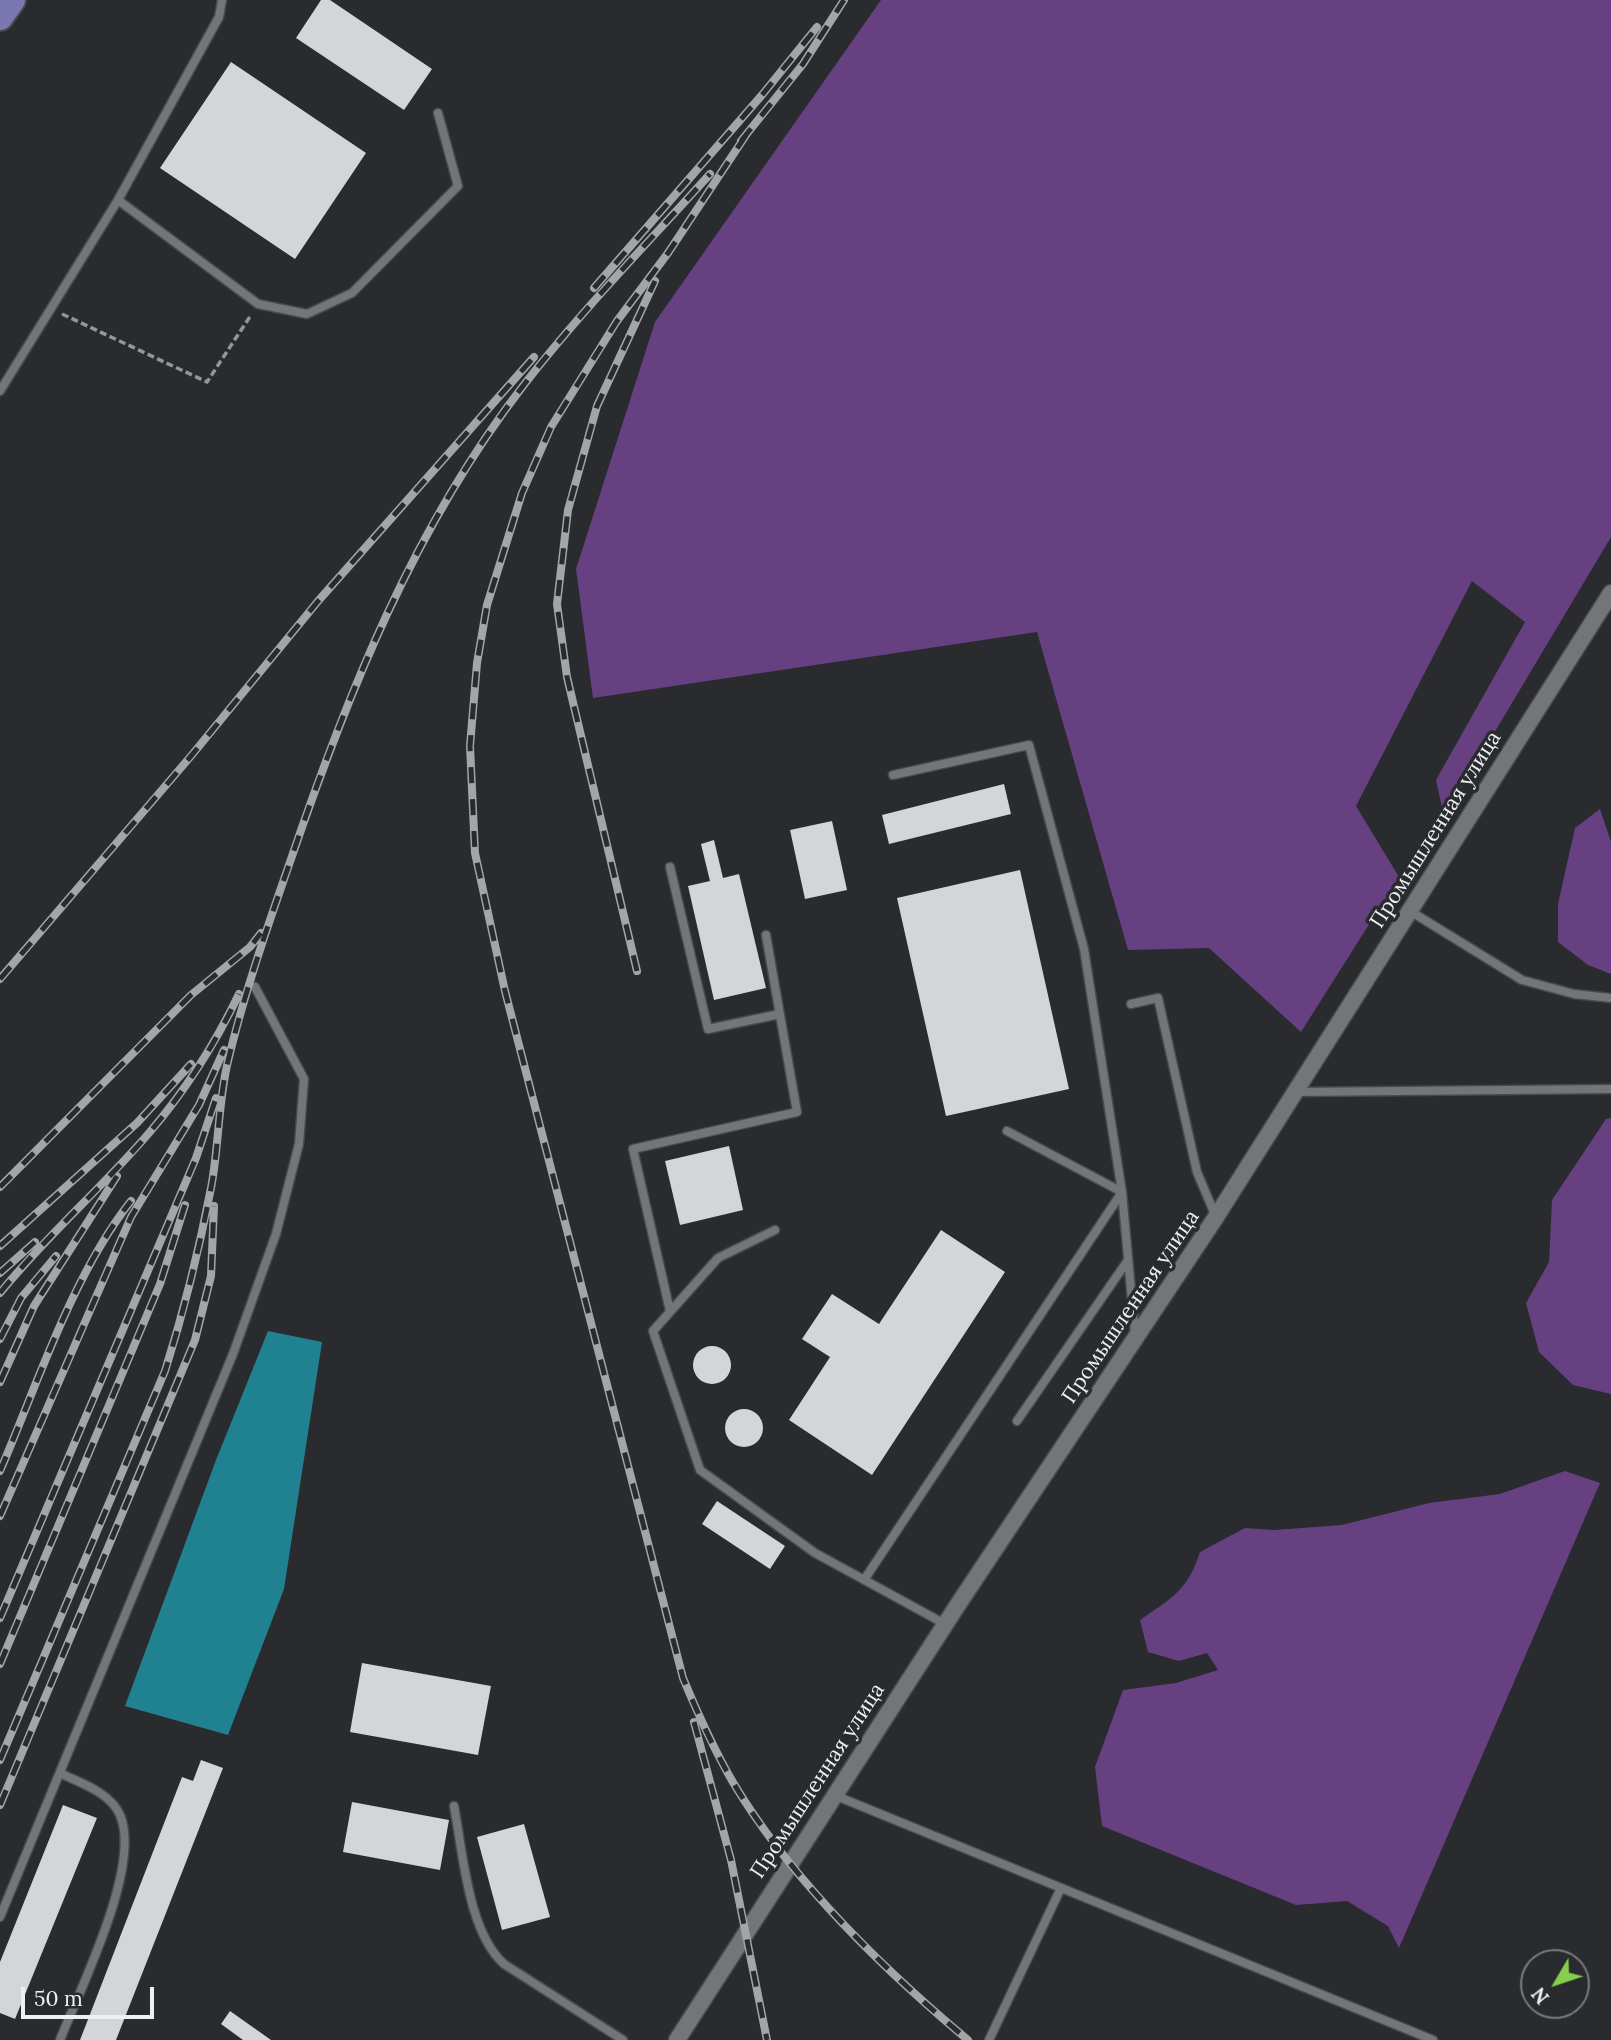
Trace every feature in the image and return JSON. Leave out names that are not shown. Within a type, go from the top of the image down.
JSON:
[{"type":"main road","points":[[0,17],[12,0]]},
{"type":"street","name":"Промышленная улица","points":[[677,2040],[945,1624],[1216,1217],[1611,593]]},
{"type":"lane","points":[[0,391],[118,200],[219,18],[222,0]]},
{"type":"lane","points":[[118,200],[258,304],[307,314],[352,293],[458,186],[438,113]]},
{"type":"lane","points":[[893,775],[1029,745],[1084,949],[1122,1192],[1135,1338]]},
{"type":"lane","points":[[670,867],[708,1029],[780,1014]]},
{"type":"lane","points":[[1410,911],[1522,980],[1574,994],[1611,998]]},
{"type":"lane","points":[[670,1311],[633,1149],[797,1112],[766,934]]},
{"type":"lane","points":[[0,1917],[233,1354],[276,1234],[299,1144],[304,1079],[255,987]]},
{"type":"lane","points":[[1131,1004],[1158,998],[1197,1172],[1216,1217]]},
{"type":"lane","points":[[1295,1093],[1611,1089]]},
{"type":"lane","points":[[1007,1131],[1122,1192]]},
{"type":"lane","points":[[864,1580],[1122,1192]]},
{"type":"lane","points":[[775,1230],[718,1258],[653,1331],[700,1470],[815,1553],[945,1624]]},
{"type":"lane","points":[[1017,1421],[1128,1260]]},
{"type":"lane","points":[[60,1773],[104,1795],[120,1815],[124,1837],[121,1886],[60,2040]]},
{"type":"lane","points":[[834,1795],[1433,2040]]},
{"type":"lane","points":[[454,1806],[472,1900],[490,1952],[503,1964],[623,2040]]},
{"type":"lane","points":[[989,2040],[1061,1888]]},
{"type":"path","points":[[51,309],[207,382],[258,304]]},
{"type":"shaded area","points":[[881,0],[1611,0],[1611,537],[1444,817],[1436,780],[1525,622],[1472,581],[1356,806],[1399,877],[1301,1032],[1209,948],[1128,950],[1037,632],[593,698],[576,569],[655,322]]},
{"type":"shaded area","points":[[1600,809],[1611,842],[1611,974],[1588,965],[1558,942],[1558,904],[1575,828]]},
{"type":"shaded area","points":[[1611,1118],[1611,1394],[1573,1385],[1539,1352],[1526,1303],[1549,1262],[1552,1200],[1606,1119]]},
{"type":"shaded area","points":[[1565,1471],[1600,1483],[1399,1948],[1388,1926],[1347,1901],[1296,1905],[1102,1826],[1095,1767],[1123,1690],[1176,1683],[1218,1670],[1207,1653],[1179,1661],[1148,1652],[1140,1620],[1177,1592],[1190,1576],[1200,1552],[1245,1528],[1274,1530],[1342,1525],[1429,1503],[1500,1494]]},
{"type":"water","points":[[268,1331],[322,1342],[284,1589],[228,1735],[125,1706],[216,1460]]},
{"type":"building","points":[[321,0],[330,0],[432,69],[404,110],[296,38]]},
{"type":"building","points":[[231,62],[366,153],[295,259],[160,168]]},
{"type":"building","points":[[1004,784],[1011,814],[889,844],[882,815]]},
{"type":"building","points":[[832,821],[847,890],[805,899],[790,830]]},
{"type":"building","points":[[714,840],[723,878],[739,874],[766,988],[714,1000],[688,886],[710,881],[701,844]]},
{"type":"building","points":[[1020,870],[1069,1089],[946,1116],[897,898]]},
{"type":"building","points":[[729,1146],[743,1210],[680,1225],[665,1161]]},
{"type":"building","points":[[941,1230],[1005,1272],[872,1475],[789,1420],[830,1357],[802,1339],[832,1294],[879,1324]]},
{"type":"building","points":[[712,1346],[726,1351],[731,1365],[726,1379],[712,1384],[698,1379],[693,1365],[698,1351]]},
{"type":"building","points":[[744,1409],[758,1414],[763,1428],[758,1442],[744,1447],[730,1442],[725,1428],[730,1414]]},
{"type":"building","points":[[717,1501],[785,1546],[770,1569],[702,1524]]},
{"type":"building","points":[[362,1663],[491,1686],[478,1755],[350,1732]]},
{"type":"building","points":[[201,1760],[223,1768],[116,2040],[80,2040],[182,1777],[193,1781]]},
{"type":"building","points":[[352,1802],[449,1820],[440,1870],[343,1852]]},
{"type":"building","points":[[63,1805],[97,1818],[15,2019],[0,2013],[0,1962]]},
{"type":"building","points":[[524,1824],[550,1917],[502,1930],[477,1837]]},
{"type":"building","points":[[230,2011],[271,2040],[243,2040],[221,2024]]},
{"type":"railway","points":[[741,141],[803,64],[844,0]]},
{"type":"railway","points":[[594,288],[762,95],[817,27]]},
{"type":"railway","points":[[746,135],[668,253],[617,321],[551,427],[522,493],[487,605],[477,663],[470,746],[475,853],[505,991],[683,1678],[734,1784],[783,1854],[872,1953],[968,2040]]},
{"type":"railway","points":[[0,1760],[165,1371],[185,1303],[206,1211],[214,1172],[225,1077],[241,1011],[312,799],[360,675],[387,614],[449,496],[484,440],[523,386],[591,305],[710,174]]},
{"type":"railway","points":[[637,971],[567,677],[557,604],[568,510],[597,406],[655,281]]},
{"type":"railway","points":[[0,979],[191,756],[319,600],[534,357]]},
{"type":"railway","points":[[0,1187],[191,995],[250,947],[261,933]]},
{"type":"railway","points":[[0,1293],[163,1117],[199,1066],[239,994]]},
{"type":"railway","points":[[0,1516],[131,1217],[199,1105],[224,1050]]},
{"type":"railway","points":[[0,1246],[137,1123],[191,1064]]},
{"type":"railway","points":[[0,1618],[196,1158],[216,1098]]},
{"type":"railway","points":[[0,1382],[34,1306],[117,1176]]},
{"type":"railway","points":[[0,1471],[74,1296],[110,1230],[131,1201]]},
{"type":"railway","points":[[0,1664],[160,1284],[185,1205]]},
{"type":"railway","points":[[0,1805],[195,1340],[211,1276],[214,1206]]},
{"type":"railway","points":[[0,1273],[35,1242]]},
{"type":"railway","points":[[0,1339],[21,1298],[56,1256]]},
{"type":"railway","points":[[694,1722],[731,1860],[767,2040]]}]
